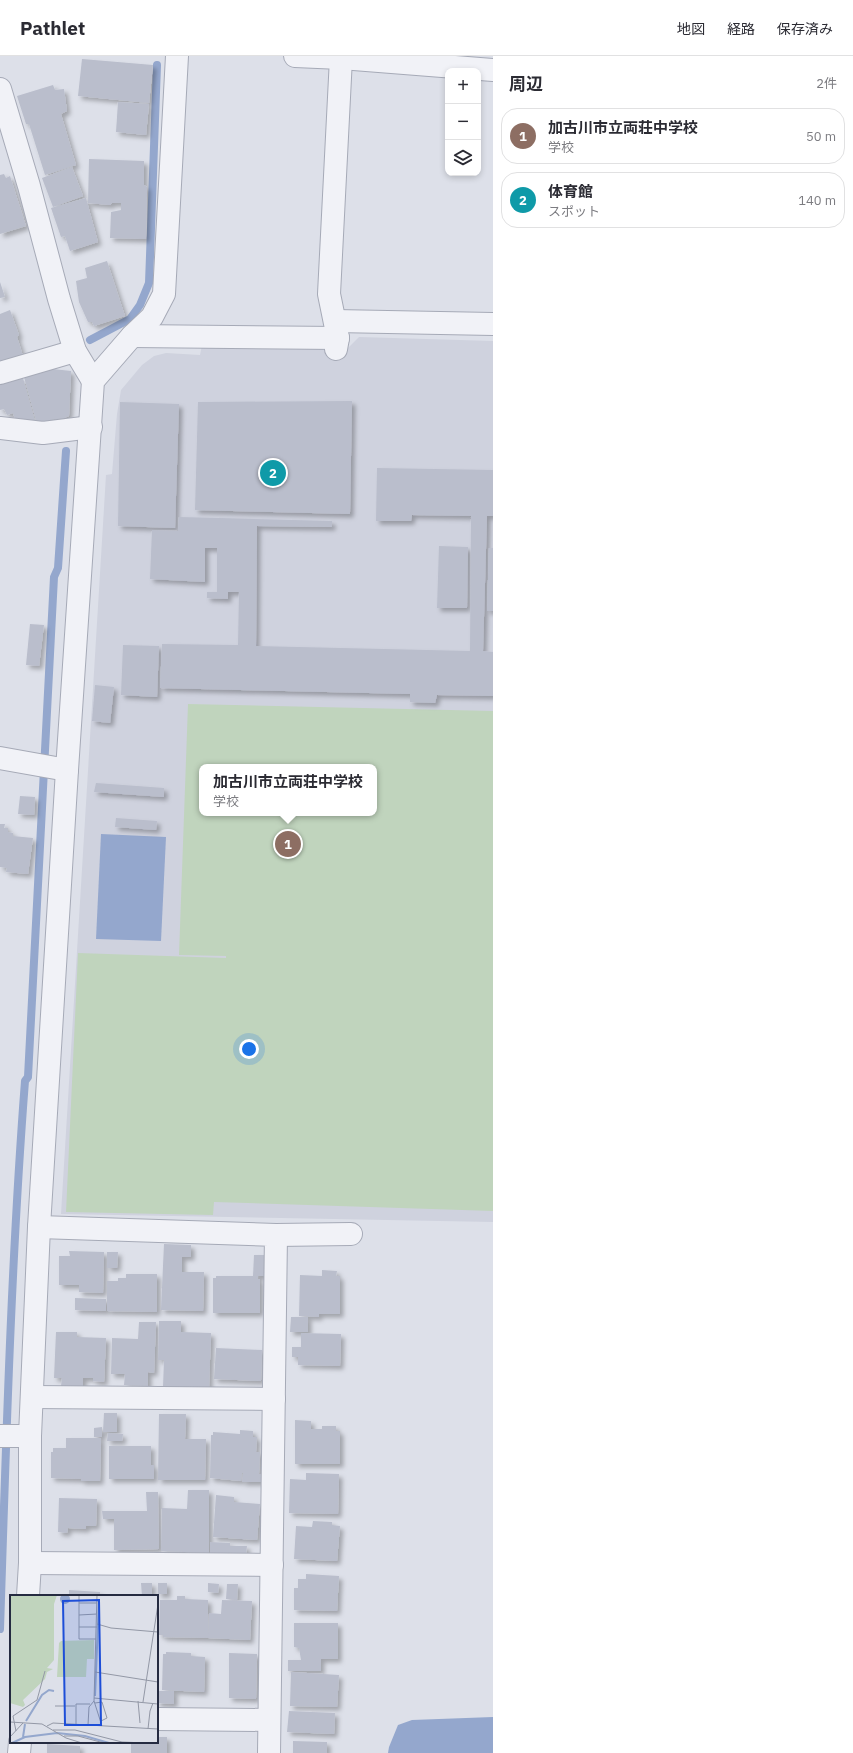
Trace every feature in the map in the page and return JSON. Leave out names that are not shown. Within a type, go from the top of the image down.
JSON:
[{"type":"street","points":[[93,381],[132,336],[152,317],[164,294],[177,56]]},
{"type":"street","points":[[295,56],[341,58],[493,70]]},
{"type":"street","points":[[337,336],[329,294],[329,270],[341,58]]},
{"type":"street","points":[[1,96],[29,186],[59,299],[75,351],[93,381],[39,1227],[30,1436],[30,1563],[28,1595]]},
{"type":"street","points":[[132,336],[337,336],[493,324]]},
{"type":"street","points":[[0,373],[75,351]]},
{"type":"street","points":[[0,428],[43,433],[91,427]]},
{"type":"street","points":[[0,758],[67,770]]},
{"type":"street","points":[[39,1227],[276,1235],[351,1234]]},
{"type":"street","points":[[269,1753],[276,1235]]},
{"type":"street","points":[[32,1396],[274,1399]]},
{"type":"street","points":[[0,1436],[30,1436]]},
{"type":"street","points":[[30,1563],[272,1565]]},
{"type":"street","points":[[158,1719],[270,1720]]},
{"type":"street","points":[[19,1753],[20,1743]]},
{"type":"shaded area","points":[[359,337],[493,341],[493,1222],[61,1214],[106,475],[112,474],[117,414],[121,390],[142,365],[154,356],[166,353],[200,355],[202,345],[321,347],[323,350],[347,349]]},
{"type":"green space","points":[[188,704],[493,711],[493,1211],[214,1202],[213,1215],[66,1212],[78,953],[226,958],[226,956],[179,955]]},
{"type":"water","points":[[101,834],[166,837],[161,941],[96,939]]},
{"type":"water","points":[[493,1717],[493,1753],[388,1753],[398,1725],[412,1720]]},
{"type":"building","points":[[82,59],[153,65],[149,103],[78,96]]},
{"type":"building","points":[[53,85],[55,90],[64,89],[67,111],[61,114],[76,165],[45,175],[29,124],[26,124],[17,96]]},
{"type":"building","points":[[118,102],[149,104],[146,135],[116,132]]},
{"type":"building","points":[[89,159],[144,161],[144,185],[147,187],[146,239],[110,238],[111,212],[121,210],[121,203],[112,203],[110,205],[88,203]]},
{"type":"building","points":[[72,167],[83,196],[53,207],[42,178]]},
{"type":"building","points":[[4,174],[6,178],[10,176],[26,226],[0,234],[0,175]]},
{"type":"building","points":[[86,198],[98,242],[70,251],[65,236],[61,237],[51,208]]},
{"type":"building","points":[[107,261],[125,316],[94,326],[92,322],[88,322],[79,302],[76,281],[87,278],[85,268]]},
{"type":"building","points":[[0,282],[5,297],[0,298]]},
{"type":"building","points":[[10,310],[19,335],[17,337],[23,356],[0,364],[0,314]]},
{"type":"building","points":[[53,369],[71,371],[69,416],[57,421],[55,419],[37,424],[24,377]]},
{"type":"building","points":[[23,378],[35,421],[15,419],[13,413],[7,415],[4,409],[0,410],[0,385]]},
{"type":"building","points":[[352,401],[350,514],[195,510],[198,402]]},
{"type":"building","points":[[120,402],[179,404],[175,528],[118,526]]},
{"type":"building","points":[[377,468],[493,470],[493,516],[487,516],[483,651],[493,652],[493,696],[437,695],[435,703],[410,702],[410,694],[160,688],[162,644],[238,645],[239,592],[228,592],[228,599],[207,598],[207,592],[217,592],[217,548],[205,548],[205,582],[150,579],[152,530],[178,531],[179,517],[332,521],[332,527],[257,526],[256,646],[470,651],[471,516],[412,515],[411,521],[376,521]]},
{"type":"building","points":[[439,546],[468,547],[467,608],[437,608]]},
{"type":"building","points":[[489,548],[493,548],[493,611],[487,611]]},
{"type":"building","points":[[30,624],[44,625],[39,666],[26,665]]},
{"type":"building","points":[[123,645],[159,646],[157,697],[121,695]]},
{"type":"building","points":[[95,685],[114,687],[110,723],[92,721]]},
{"type":"building","points":[[96,783],[164,788],[164,797],[94,792]]},
{"type":"building","points":[[20,796],[35,797],[34,815],[18,814]]},
{"type":"building","points":[[116,818],[157,821],[156,830],[115,827]]},
{"type":"building","points":[[0,824],[5,824],[4,828],[8,828],[8,832],[13,833],[13,836],[33,838],[28,874],[6,872],[7,868],[0,867]]},
{"type":"building","points":[[164,1244],[191,1245],[191,1257],[182,1257],[182,1272],[204,1272],[203,1311],[161,1310]]},
{"type":"building","points":[[69,1251],[104,1252],[103,1293],[79,1292],[79,1285],[59,1285],[59,1256],[70,1256]]},
{"type":"building","points":[[107,1252],[118,1252],[117,1268],[107,1268]]},
{"type":"building","points":[[254,1255],[264,1255],[264,1276],[253,1276]]},
{"type":"building","points":[[322,1270],[337,1271],[336,1276],[340,1276],[340,1314],[319,1314],[319,1317],[299,1316],[300,1275],[322,1276]]},
{"type":"building","points":[[126,1274],[157,1274],[157,1312],[107,1311],[107,1281],[118,1281],[118,1278],[126,1278]]},
{"type":"building","points":[[216,1276],[258,1276],[258,1279],[260,1279],[260,1313],[213,1313],[213,1278],[216,1278]]},
{"type":"building","points":[[75,1298],[106,1299],[106,1311],[75,1310]]},
{"type":"building","points":[[291,1317],[308,1317],[308,1332],[290,1332]]},
{"type":"building","points":[[159,1321],[181,1321],[181,1332],[211,1333],[209,1388],[163,1387],[164,1360],[158,1360]]},
{"type":"building","points":[[139,1322],[156,1322],[154,1373],[148,1372],[148,1386],[124,1385],[125,1374],[111,1374],[112,1338],[138,1339]]},
{"type":"building","points":[[56,1332],[77,1332],[77,1337],[106,1338],[104,1382],[93,1381],[93,1378],[83,1378],[83,1387],[61,1386],[62,1378],[54,1378]]},
{"type":"building","points":[[301,1333],[341,1334],[340,1366],[298,1365],[298,1357],[292,1357],[292,1347],[301,1347]]},
{"type":"building","points":[[216,1348],[262,1350],[261,1381],[214,1379]]},
{"type":"building","points":[[104,1413],[117,1413],[117,1432],[103,1432]]},
{"type":"building","points":[[159,1414],[186,1414],[185,1439],[206,1439],[205,1480],[158,1480]]},
{"type":"building","points":[[295,1420],[311,1421],[311,1429],[322,1429],[322,1426],[336,1426],[336,1431],[340,1431],[340,1464],[295,1464]]},
{"type":"building","points":[[102,1427],[102,1437],[94,1437],[94,1428]]},
{"type":"building","points":[[240,1430],[253,1431],[253,1437],[257,1437],[256,1452],[260,1452],[259,1474],[261,1474],[261,1482],[242,1482],[243,1473],[241,1481],[210,1478],[211,1435],[213,1435],[213,1432],[240,1434]]},
{"type":"building","points":[[108,1433],[123,1434],[122,1441],[107,1441]]},
{"type":"building","points":[[66,1438],[101,1438],[100,1481],[51,1478],[51,1452],[53,1452],[53,1448],[66,1448]]},
{"type":"building","points":[[109,1446],[151,1446],[151,1465],[154,1465],[154,1479],[109,1479]]},
{"type":"building","points":[[306,1473],[339,1474],[338,1514],[289,1513],[290,1479],[306,1480]]},
{"type":"building","points":[[188,1490],[209,1490],[209,1553],[161,1551],[162,1508],[187,1509]]},
{"type":"building","points":[[146,1492],[158,1492],[159,1549],[114,1550],[114,1519],[103,1519],[102,1511],[147,1511]]},
{"type":"building","points":[[216,1495],[234,1497],[234,1502],[260,1504],[257,1540],[213,1537]]},
{"type":"building","points":[[59,1498],[97,1499],[96,1526],[86,1526],[86,1529],[68,1528],[67,1533],[58,1532]]},
{"type":"building","points":[[313,1521],[332,1522],[332,1525],[340,1526],[337,1561],[294,1559],[296,1526],[312,1527]]},
{"type":"building","points":[[210,1542],[230,1543],[230,1546],[247,1546],[246,1554],[210,1553]]},
{"type":"building","points":[[306,1574],[339,1576],[337,1611],[294,1610],[294,1588],[298,1588],[298,1579],[306,1579]]},
{"type":"building","points":[[141,1583],[152,1583],[152,1595],[142,1595]]},
{"type":"building","points":[[158,1583],[167,1583],[167,1594],[158,1594]]},
{"type":"building","points":[[208,1583],[219,1584],[218,1593],[208,1592]]},
{"type":"building","points":[[227,1584],[238,1584],[237,1600],[226,1599]]},
{"type":"building","points":[[69,1590],[100,1592],[100,1595],[69,1595]]},
{"type":"building","points":[[177,1596],[185,1596],[185,1599],[208,1600],[208,1638],[163,1637],[163,1635],[159,1635],[160,1600],[177,1600]]},
{"type":"building","points":[[222,1600],[252,1601],[250,1640],[208,1638],[209,1613],[221,1614]]},
{"type":"building","points":[[294,1623],[338,1623],[338,1659],[321,1659],[321,1671],[288,1671],[288,1660],[301,1660],[299,1648],[294,1647]]},
{"type":"building","points":[[166,1652],[191,1653],[191,1656],[205,1657],[204,1692],[162,1690],[163,1654],[166,1654]]},
{"type":"building","points":[[229,1653],[257,1654],[256,1699],[229,1698]]},
{"type":"building","points":[[291,1672],[339,1675],[337,1707],[290,1706]]},
{"type":"building","points":[[158,1691],[174,1691],[174,1704],[158,1703]]},
{"type":"building","points":[[289,1711],[335,1713],[334,1734],[287,1732]]},
{"type":"building","points":[[158,1737],[167,1737],[167,1753],[131,1753],[131,1743],[158,1743]]},
{"type":"building","points":[[293,1741],[327,1742],[327,1753],[293,1753]]},
{"type":"building","points":[[47,1744],[80,1746],[80,1753],[47,1753]]},
{"type":"waterway","points":[[90,340],[130,319],[140,305],[149,283],[157,65]]},
{"type":"waterway","points":[[0,1629],[16,1218],[25,1081],[28,1077],[54,577],[58,568],[66,451]]},
{"type":"place","name":"体育館","points":[[273,473]]},
{"type":"place","name":"加古川市立両荘中学校","points":[[288,844]]}]
